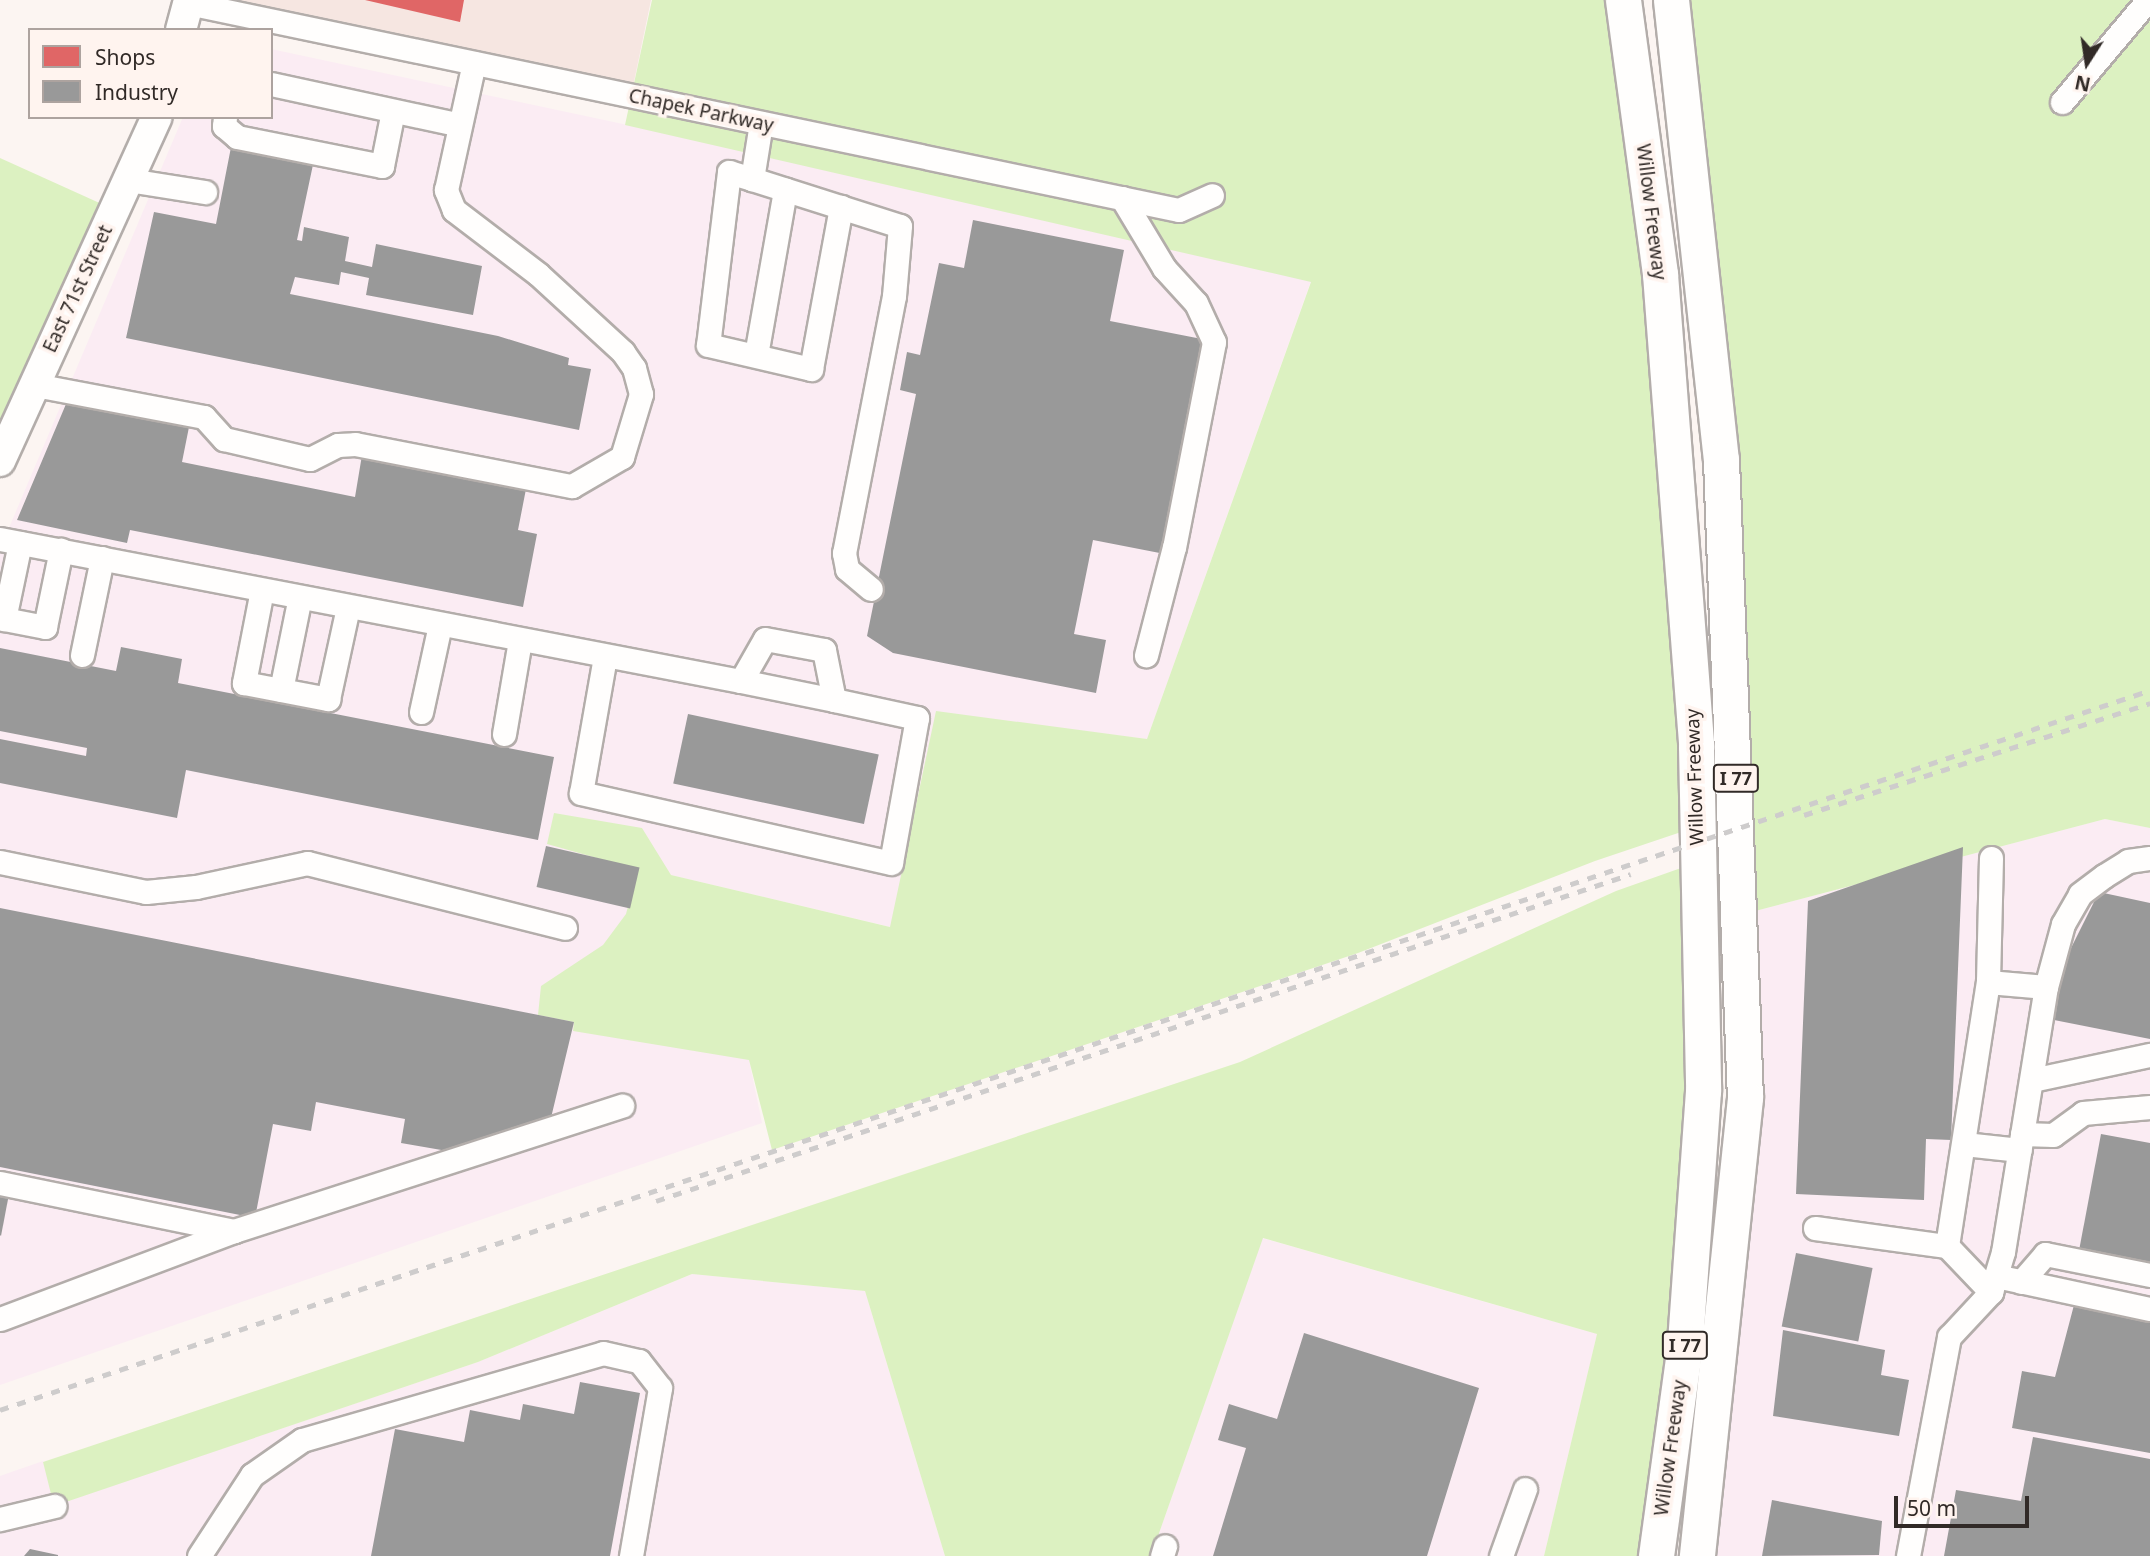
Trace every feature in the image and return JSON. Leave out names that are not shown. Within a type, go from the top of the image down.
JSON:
[{"type":"highway","name":"Willow Freeway","points":[[1623,0],[1660,274],[1696,760],[1703,1091],[1685,1344],[1656,1551]]},
{"type":"highway","name":"Willow Freeway","points":[[1671,0],[1721,460],[1745,1098],[1697,1556]]},
{"type":"main road","name":"East 71st Street","points":[[0,461],[156,119]]},
{"type":"street","points":[[2062,102],[2148,0]]},
{"type":"street","name":"Chapek Parkway","points":[[186,11],[474,63],[1179,209],[1212,195]]},
{"type":"street","points":[[35,385],[204,417],[224,439],[310,459],[338,445],[355,444],[572,486],[622,457],[631,436],[641,394],[634,368],[601,329],[538,274],[454,210],[446,190],[474,63]]},
{"type":"street","points":[[273,84],[460,125]]},
{"type":"street","points":[[225,119],[225,127],[237,137],[382,166],[393,111]]},
{"type":"street","points":[[752,179],[761,123]]},
{"type":"street","points":[[841,207],[811,369],[708,345],[729,172],[841,207],[900,226],[894,296],[844,553],[847,569],[871,589]]},
{"type":"street","points":[[128,180],[205,192]]},
{"type":"street","points":[[755,355],[785,190]]},
{"type":"street","points":[[1122,198],[1164,268],[1196,303],[1214,342],[1174,547],[1146,655]]},
{"type":"street","points":[[61,550],[45,627],[4,619],[10,541],[61,550],[605,657],[741,681],[917,718],[891,863],[581,793],[605,657]]},
{"type":"street","points":[[82,655],[102,558]]},
{"type":"street","points":[[262,590],[244,683],[328,699],[348,607]]},
{"type":"street","points":[[281,690],[300,597]]},
{"type":"street","points":[[421,712],[440,625]]},
{"type":"street","points":[[741,681],[765,639],[824,650],[834,700]]},
{"type":"street","points":[[505,734],[520,640]]},
{"type":"street","points":[[1947,1246],[1988,982],[1991,858]]},
{"type":"street","points":[[1908,1556],[1949,1337],[1993,1284],[2021,1142],[2046,987],[2063,924],[2080,894],[2128,861],[2150,859]]},
{"type":"street","points":[[0,862],[146,892],[196,887],[307,863],[565,928]]},
{"type":"street","points":[[1988,982],[2046,987]]},
{"type":"street","points":[[2032,1080],[2150,1055]]},
{"type":"street","points":[[0,1319],[234,1231],[622,1106]]},
{"type":"street","points":[[1964,1144],[2021,1142],[2053,1135],[2083,1113],[2150,1107]]},
{"type":"street","points":[[0,1183],[234,1231]]},
{"type":"street","points":[[1815,1228],[1947,1246],[1993,1284],[2021,1282],[2150,1309]]},
{"type":"street","points":[[2021,1282],[2045,1254],[2150,1275]]},
{"type":"street","points":[[199,1556],[252,1475],[302,1440],[603,1353],[639,1361],[660,1388],[631,1556]]},
{"type":"street","points":[[1501,1556],[1525,1489]]},
{"type":"street","points":[[0,1519],[54,1506]]},
{"type":"shaded area","points":[[189,0],[651,0],[631,96]]},
{"type":"shaded area","points":[[273,49],[684,137],[1311,281],[1147,739],[937,712],[891,927],[671,875],[749,1060],[762,1123],[0,1385],[0,549],[182,119],[273,119]]},
{"type":"shaded area","points":[[2105,819],[2150,828],[2150,1556],[1697,1556],[1745,1098],[1740,915]]},
{"type":"shaded area","points":[[1262,1238],[1597,1334],[1544,1556],[1151,1556]]},
{"type":"shaded area","points":[[692,1274],[865,1291],[945,1556],[0,1556],[0,1476],[43,1461],[55,1505],[478,1362]]},
{"type":"green space","points":[[652,0],[1623,0],[1693,828],[1595,861],[1358,953],[772,1150],[749,1060],[573,1031],[574,1022],[538,1015],[541,986],[603,945],[626,914],[636,876],[604,860],[547,844],[554,813],[642,828],[671,875],[890,927],[936,711],[1147,739],[1311,282],[625,125]]},
{"type":"green space","points":[[1671,0],[2150,0],[2150,828],[2105,819],[1740,915]]},
{"type":"green space","points":[[0,158],[115,210],[0,428]]},
{"type":"green space","points":[[1698,862],[1703,1091],[1654,1556],[1544,1556],[1597,1334],[1263,1238],[1151,1556],[945,1556],[865,1291],[692,1274],[478,1362],[54,1506],[43,1462],[1240,1062],[1616,891]]},
{"type":"building: Shops","points":[[365,0],[464,0],[460,22]]},
{"type":"building: Industry","points":[[232,142],[314,160],[297,240],[302,241],[304,227],[349,237],[345,261],[372,267],[376,244],[482,266],[473,315],[366,295],[369,278],[341,272],[339,285],[295,277],[290,294],[498,336],[569,358],[568,365],[591,369],[579,430],[126,338],[154,212],[216,224]]},
{"type":"building: Industry","points":[[973,220],[1124,250],[1110,321],[1212,341],[1170,555],[1093,540],[1074,634],[1106,640],[1096,693],[893,653],[867,636],[916,394],[900,390],[907,352],[920,355],[939,263],[964,268]]},
{"type":"building: Industry","points":[[66,404],[189,427],[182,462],[355,497],[362,455],[526,489],[518,530],[537,534],[523,607],[130,530],[127,543],[17,520]]},
{"type":"building: Industry","points":[[121,647],[182,659],[178,683],[554,757],[538,840],[186,770],[177,818],[0,783],[0,739],[86,756],[87,748],[0,731],[0,648],[116,671]]},
{"type":"building: Industry","points":[[688,714],[879,755],[864,824],[673,783]]},
{"type":"building: Industry","points":[[546,846],[640,868],[630,909],[537,887]]},
{"type":"building: Industry","points":[[1963,847],[1951,1140],[1926,1139],[1924,1200],[1796,1194],[1808,901]]},
{"type":"building: Industry","points":[[2099,892],[2150,903],[2150,1039],[2049,1019],[2068,954]]},
{"type":"building: Industry","points":[[0,908],[574,1022],[550,1122],[453,1152],[401,1143],[405,1119],[316,1102],[311,1131],[273,1124],[255,1218],[0,1167]]},
{"type":"building: Industry","points":[[2101,1134],[2150,1143],[2150,1270],[2078,1256]]},
{"type":"building: Industry","points":[[0,1192],[9,1194],[1,1236],[0,1235]]},
{"type":"building: Industry","points":[[1796,1253],[1873,1268],[1858,1342],[1782,1327]]},
{"type":"building: Industry","points":[[2074,1305],[2150,1320],[2150,1453],[2012,1428],[2022,1371],[2055,1377]]},
{"type":"building: Industry","points":[[1783,1330],[1885,1350],[1881,1375],[1909,1380],[1899,1436],[1773,1416]]},
{"type":"building: Industry","points":[[1304,1333],[1479,1388],[1427,1556],[1213,1556],[1246,1448],[1218,1440],[1229,1404],[1277,1419]]},
{"type":"building: Industry","points":[[580,1382],[640,1393],[610,1556],[371,1556],[395,1429],[464,1442],[470,1410],[520,1420],[523,1404],[574,1414]]},
{"type":"building: Industry","points":[[2033,1437],[2150,1459],[2150,1556],[1944,1556],[1956,1490],[2021,1501]]},
{"type":"building: Industry","points":[[1772,1500],[1882,1521],[1879,1555],[1762,1556]]},
{"type":"building: Industry","points":[[30,1549],[58,1555],[58,1556],[24,1556]]},
{"type":"railway","points":[[0,1410],[2150,690]]},
{"type":"railway","points":[[1804,815],[2150,703]]},
{"type":"railway","points":[[656,1201],[1631,874]]}]
